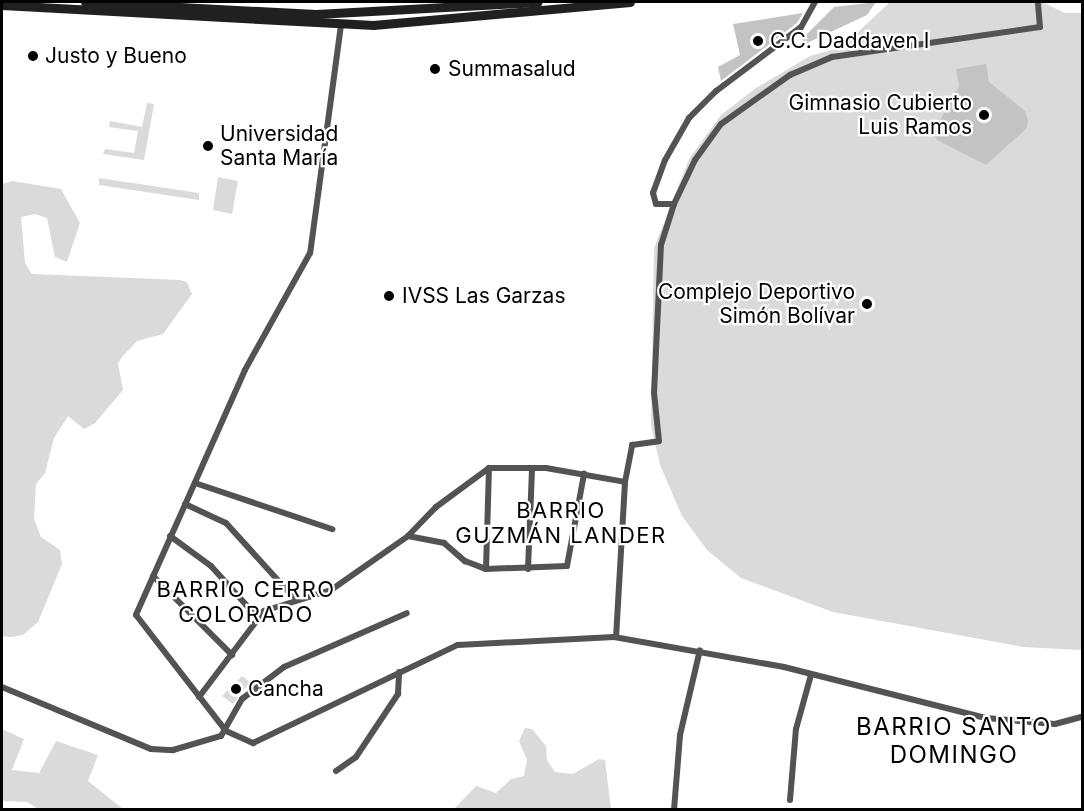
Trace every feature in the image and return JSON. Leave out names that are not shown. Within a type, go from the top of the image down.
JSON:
[{"type":"main road","points":[[85,2],[316,14],[538,2]]},
{"type":"main road","points":[[2,5],[341,25],[454,21],[630,2]]},
{"type":"street","points":[[674,204],[661,206],[653,199],[679,131],[716,91],[801,27],[815,2]]},
{"type":"street","points":[[616,637],[625,482],[632,445],[659,441],[654,393],[661,245],[674,204],[695,160],[722,124],[790,75],[840,56],[1040,27],[1038,2]]},
{"type":"street","points":[[341,25],[310,253],[245,369],[137,609],[138,621],[226,731],[253,743],[441,651],[474,642],[616,637],[700,650],[986,718],[1055,724],[1083,717]]},
{"type":"street","points":[[199,697],[258,618],[273,605],[331,590],[408,536],[436,507],[489,468],[532,468],[584,474],[625,482]]},
{"type":"street","points":[[486,569],[489,468]]},
{"type":"street","points":[[528,569],[532,468]]},
{"type":"street","points":[[408,536],[444,543],[465,561],[486,569],[567,566],[584,474]]},
{"type":"street","points":[[195,483],[332,529]]},
{"type":"street","points":[[185,504],[226,523],[295,598]]},
{"type":"street","points":[[170,536],[211,566],[258,618]]},
{"type":"street","points":[[153,576],[232,655]]},
{"type":"street","points":[[2,687],[151,748],[173,750],[214,739],[226,731],[242,699],[261,682],[407,613]]},
{"type":"street","points":[[674,810],[680,735],[700,650]]},
{"type":"street","points":[[336,771],[356,758],[398,694],[399,672]]},
{"type":"street","points":[[790,800],[796,729],[811,675]]},
{"type":"shaded area","name":"Complejo Deportivo Simón Bolívar","points":[[890,2],[1042,2],[1065,13],[1082,13],[1082,650],[1023,647],[833,612],[741,578],[707,550],[682,516],[660,465],[651,425],[654,248],[689,159],[721,115],[756,88],[810,56],[842,47]]},
{"type":"shaded area","points":[[147,103],[154,104],[144,160],[103,154],[105,149],[134,153],[138,131],[109,127],[110,121],[142,127]]},
{"type":"shaded area","points":[[218,177],[238,181],[232,214],[213,210]]},
{"type":"shaded area","points":[[99,178],[199,193],[199,200],[99,185]]},
{"type":"shaded area","points":[[12,181],[61,189],[80,223],[67,262],[55,257],[47,218],[35,214],[21,217],[25,263],[32,274],[180,280],[187,282],[192,294],[163,334],[137,341],[122,357],[118,363],[123,390],[95,423],[84,429],[68,416],[54,438],[45,473],[36,484],[34,519],[41,537],[60,550],[62,564],[38,622],[23,635],[11,637],[2,636],[2,184]]},
{"type":"shaded area","name":"Cancha","points":[[242,676],[250,682],[233,704],[222,696]]},
{"type":"shaded area","points":[[525,728],[532,729],[546,746],[547,760],[555,772],[573,774],[599,759],[605,760],[611,809],[454,809],[476,786],[496,793],[511,779],[524,776],[527,760],[519,741]]},
{"type":"shaded area","points":[[2,729],[24,739],[12,770],[39,773],[56,741],[98,755],[88,781],[123,809],[38,809],[27,802],[2,801]]},
{"type":"building","points":[[876,2],[867,15],[805,44],[802,39],[834,7]]},
{"type":"building","name":"C.C. Daddaven I","points":[[803,13],[797,23],[721,81],[718,67],[740,55],[733,24]]},
{"type":"building","name":"Gimnasio Cubierto Luis Ramos","points":[[986,64],[989,82],[1025,111],[1028,120],[1027,128],[986,165],[937,140],[933,133],[959,86],[956,69]]},
{"type":"place","name":"C.C. Daddaven I","points":[[758,41]]},
{"type":"place","name":"Justo y Bueno","points":[[33,56]]},
{"type":"place","name":"Summasalud","points":[[435,69]]},
{"type":"place","name":"Gimnasio Cubierto Luis Ramos","points":[[984,115]]},
{"type":"place","name":"Universidad Santa María","points":[[208,146]]},
{"type":"place","name":"IVSS Las Garzas","points":[[389,296]]},
{"type":"place","name":"Complejo Deportivo Simón Bolívar","points":[[867,304]]},
{"type":"place","name":"Cancha","points":[[236,689]]},
{"type":"district","name":"BARRIO GUZMÁN LANDER","points":[[561,522]]},
{"type":"district","name":"BARRIO CERRO COLORADO","points":[[246,602]]},
{"type":"district","name":"BARRIO SANTO DOMINGO","points":[[954,741]]}]
